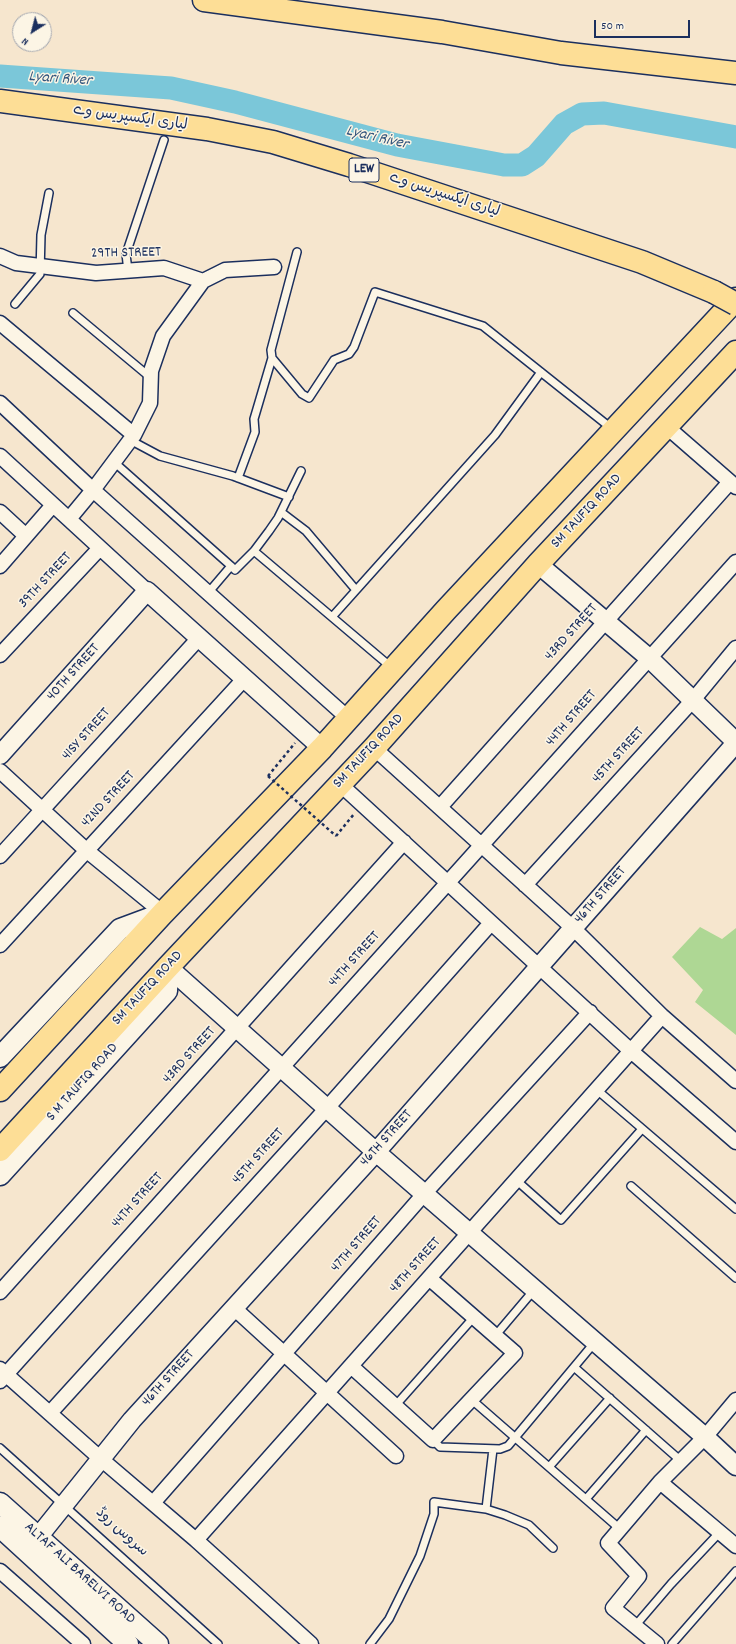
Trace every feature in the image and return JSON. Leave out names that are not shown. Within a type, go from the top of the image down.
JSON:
[{"type":"highway","points":[[204,0],[442,32],[561,53],[736,73]]},
{"type":"highway","name":"لیاری ایکسپریس وے","points":[[0,101],[207,129],[273,142],[349,165],[642,262],[691,281],[736,304]]},
{"type":"highway","points":[[0,1090],[139,938],[322,748],[446,610],[736,299]]},
{"type":"highway","name":"SM TAUFIQ ROAD","points":[[0,1150],[168,967],[374,748],[538,564],[736,352]]},
{"type":"main road","points":[[0,1057],[120,929],[163,913]]},
{"type":"main road","name":"S M TAUFIQ ROAD","points":[[0,1175],[167,991],[168,967]]},
{"type":"main road","name":"ALTAF ALI BARELVI ROAD","points":[[0,1503],[39,1536],[158,1644]]},
{"type":"main road","name":"ALTAF ALI BARELVI ROAD","points":[[0,1528],[124,1643]]},
{"type":"street","name":"29TH STREET","points":[[0,256],[16,263],[96,273],[164,268],[203,281]]},
{"type":"street","points":[[69,519],[132,438],[150,403],[151,371],[163,336],[203,281],[225,270],[274,267]]},
{"type":"street","points":[[0,323],[132,438]]},
{"type":"street","points":[[0,403],[93,490],[349,718]]},
{"type":"street","points":[[667,427],[733,485]]},
{"type":"street","points":[[0,456],[147,591],[322,748]]},
{"type":"street","name":"43RD STREET","points":[[440,807],[606,621],[733,485]]},
{"type":"street","points":[[0,566],[53,505]]},
{"type":"street","points":[[0,512],[26,536]]},
{"type":"street","name":"39TH STREET","points":[[0,655],[100,548]]},
{"type":"street","name":"44TH STREET","points":[[2,1374],[483,846],[736,562]]},
{"type":"street","points":[[538,564],[649,658],[736,742]]},
{"type":"street","name":"40TH STREET","points":[[0,755],[147,591]]},
{"type":"street","name":"41SY STREET","points":[[0,856],[199,638]]},
{"type":"street","name":"45TH STREET","points":[[526,885],[693,700],[736,648]]},
{"type":"street","name":"42ND STREET","points":[[0,945],[244,678]]},
{"type":"street","name":"46TH STREET","points":[[39,1536],[132,1420],[376,1152],[736,742]]},
{"type":"street","points":[[374,748],[573,928],[662,1016],[736,1081]]},
{"type":"street","points":[[0,771],[86,850],[163,913]]},
{"type":"street","points":[[340,784],[631,1051],[736,1142]]},
{"type":"street","name":"43RD STREET","points":[[0,1292],[404,842]]},
{"type":"street","name":"45TH STREET","points":[[50,1413],[327,1108],[490,923]]},
{"type":"street","points":[[168,967],[376,1152],[705,1437],[736,1466]]},
{"type":"street","name":"47TH STREET","points":[[153,1503],[424,1194],[590,1012]]},
{"type":"street","name":"48TH STREET","points":[[196,1540],[662,1016]]},
{"type":"street","points":[[351,1366],[433,1440],[515,1353],[429,1278]]},
{"type":"street","points":[[234,1308],[326,1394],[396,1456]]},
{"type":"street","points":[[2,1374],[50,1413],[101,1459],[196,1540],[311,1644]]},
{"type":"street","points":[[657,1644],[613,1608],[639,1576],[608,1543],[660,1482],[705,1437],[736,1400]]},
{"type":"street","points":[[660,1482],[736,1546]]},
{"type":"street","points":[[0,1571],[83,1644]]},
{"type":"lane","points":[[128,271],[126,254],[164,140]]},
{"type":"lane","points":[[15,304],[40,274],[41,235],[49,193]]},
{"type":"lane","points":[[297,252],[270,350],[272,358],[302,394],[309,398],[334,360],[349,354],[354,347],[375,292],[483,326],[614,431]]},
{"type":"lane","points":[[73,313],[151,378]]},
{"type":"lane","points":[[238,478],[255,432],[254,418],[272,358]]},
{"type":"lane","points":[[332,617],[495,435],[541,372]]},
{"type":"lane","points":[[132,438],[160,456],[238,478],[288,497]]},
{"type":"lane","points":[[114,462],[235,570],[254,551],[281,512],[301,470]]},
{"type":"lane","points":[[281,512],[306,531],[356,590]]},
{"type":"lane","points":[[254,551],[394,668]]},
{"type":"lane","points":[[208,593],[231,566]]},
{"type":"lane","points":[[597,1090],[736,1209]]},
{"type":"lane","points":[[516,1180],[561,1220],[642,1129]]},
{"type":"lane","points":[[631,1186],[736,1278]]},
{"type":"lane","points":[[495,1336],[535,1289]]},
{"type":"lane","points":[[395,1406],[474,1317]]},
{"type":"lane","points":[[433,1440],[440,1447],[500,1449],[508,1446],[514,1436],[596,1342]]},
{"type":"lane","points":[[574,1367],[681,1461]]},
{"type":"lane","points":[[549,1467],[610,1398]]},
{"type":"lane","points":[[472,1400],[620,1529]]},
{"type":"lane","points":[[586,1499],[646,1430]]},
{"type":"lane","name":"سروس روڈ","points":[[0,1448],[218,1644]]},
{"type":"lane","points":[[486,1509],[493,1449]]},
{"type":"lane","points":[[370,1644],[389,1619],[420,1556],[434,1514],[434,1502],[486,1509],[529,1525],[553,1548]]},
{"type":"lane","points":[[635,1626],[671,1584],[720,1532]]},
{"type":"lane","points":[[672,1644],[736,1571]]},
{"type":"path","points":[[289,751],[268,776],[336,836],[352,816]]},
{"type":"green space","points":[[700,927],[722,939],[736,928],[736,1035],[695,1002],[703,990],[672,957]]},
{"type":"waterway","name":"Lyari River","points":[[0,76],[171,88],[235,102],[397,145],[504,165],[522,165],[536,156],[564,124],[582,114],[604,113],[736,137]]}]
